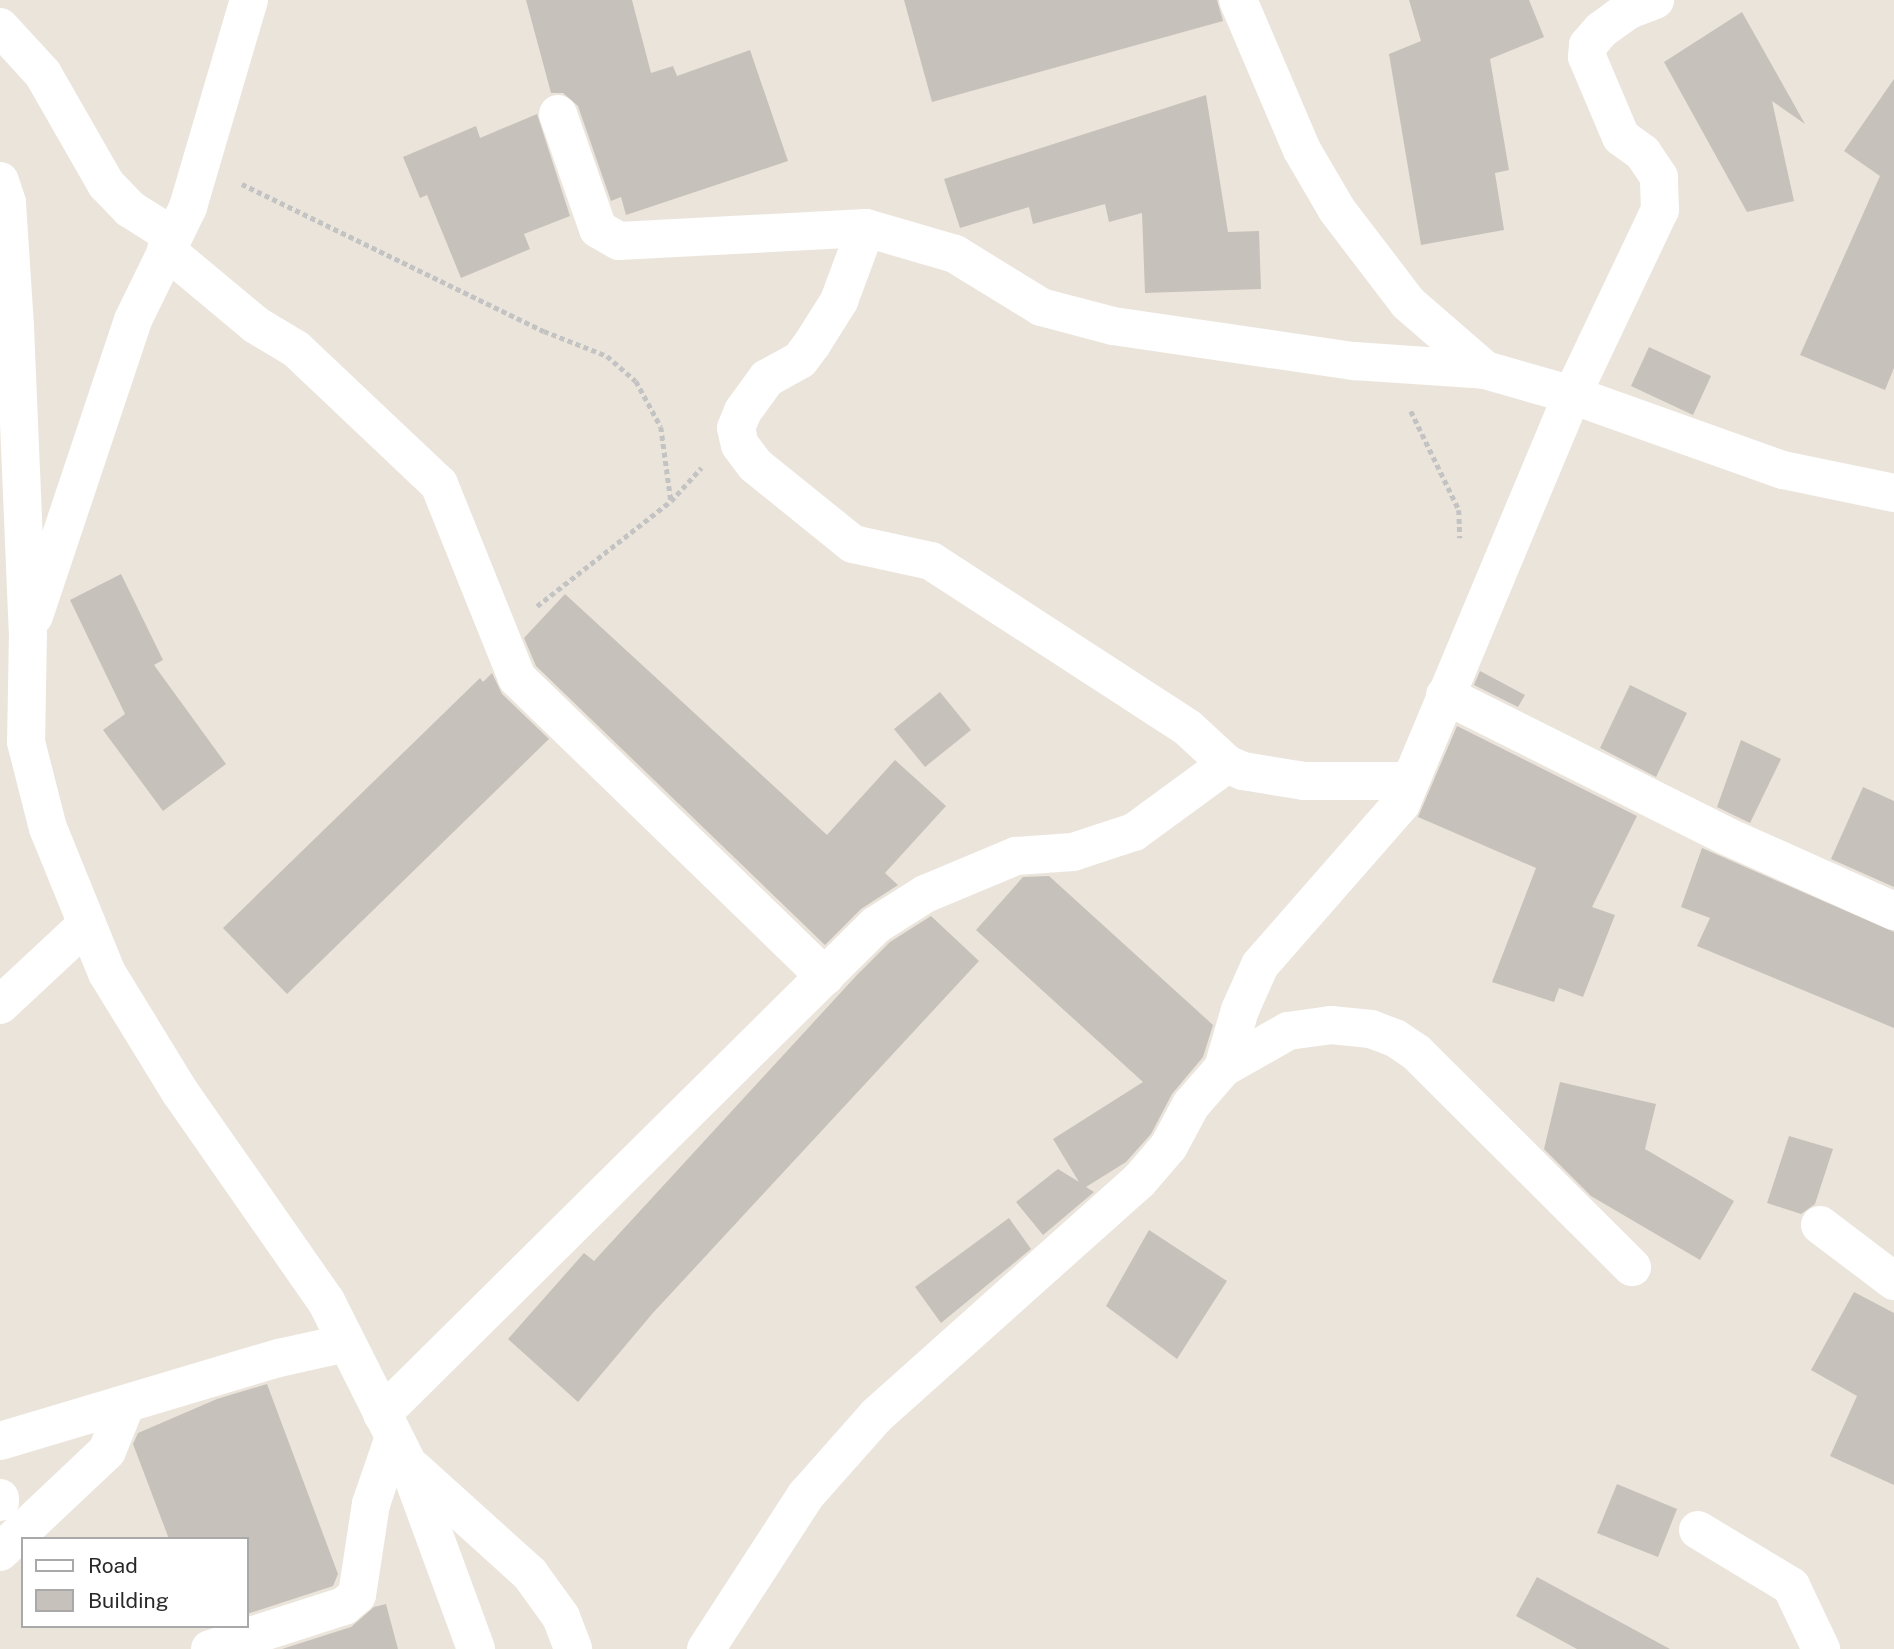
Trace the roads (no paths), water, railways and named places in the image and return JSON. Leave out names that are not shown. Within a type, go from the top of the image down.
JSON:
[{"type":"street","points":[[28,631],[133,320],[170,243],[201,165],[249,0]]},
{"type":"street","points":[[1238,0],[1303,150],[1337,210],[1408,303],[1485,370]]},
{"type":"street","points":[[706,1649],[806,1495],[877,1415],[1139,1181],[1223,1068],[1240,1010],[1260,965],[1289,928],[1372,842],[1401,804],[1572,395],[1660,210],[1659,177],[1643,153],[1621,137],[1597,86],[1587,57],[1588,45],[1629,10],[1655,0]]},
{"type":"street","points":[[0,27],[43,74],[106,184],[130,209],[256,325],[296,349],[439,484],[484,589],[499,640],[517,678],[825,976]]},
{"type":"street","points":[[558,114],[598,229],[619,241],[866,228],[955,254],[1041,307],[1113,326],[1389,363],[1485,370],[1572,395],[1783,470],[1894,493]]},
{"type":"street","points":[[0,180],[7,203],[7,290],[28,631],[26,742],[48,828],[107,973],[180,1092],[326,1301],[395,1438],[476,1649]]},
{"type":"street","points":[[866,228],[839,301],[812,344],[800,360],[767,379],[736,428],[740,445],[755,465],[853,544],[931,561],[1179,722],[1227,764],[1243,771],[1304,781],[1409,781]]},
{"type":"street","points":[[1445,695],[1724,835],[1894,911]]},
{"type":"street","points":[[210,1649],[344,1606],[357,1595],[371,1504],[395,1438],[825,976],[876,925],[925,894],[1016,856],[1073,852],[1112,842],[1181,801],[1227,764]]},
{"type":"street","points":[[0,1005],[87,924]]},
{"type":"street","points":[[1223,1068],[1288,1031],[1331,1025],[1371,1029],[1395,1038],[1416,1052],[1632,1267]]},
{"type":"street","points":[[1820,1225],[1894,1281]]},
{"type":"street","points":[[0,1441],[346,1343]]},
{"type":"street","points":[[0,1552],[107,1451],[126,1404]]},
{"type":"street","points":[[395,1438],[530,1574],[561,1617],[573,1649]]},
{"type":"street","points":[[1698,1530],[1791,1586],[1821,1649]]}]
